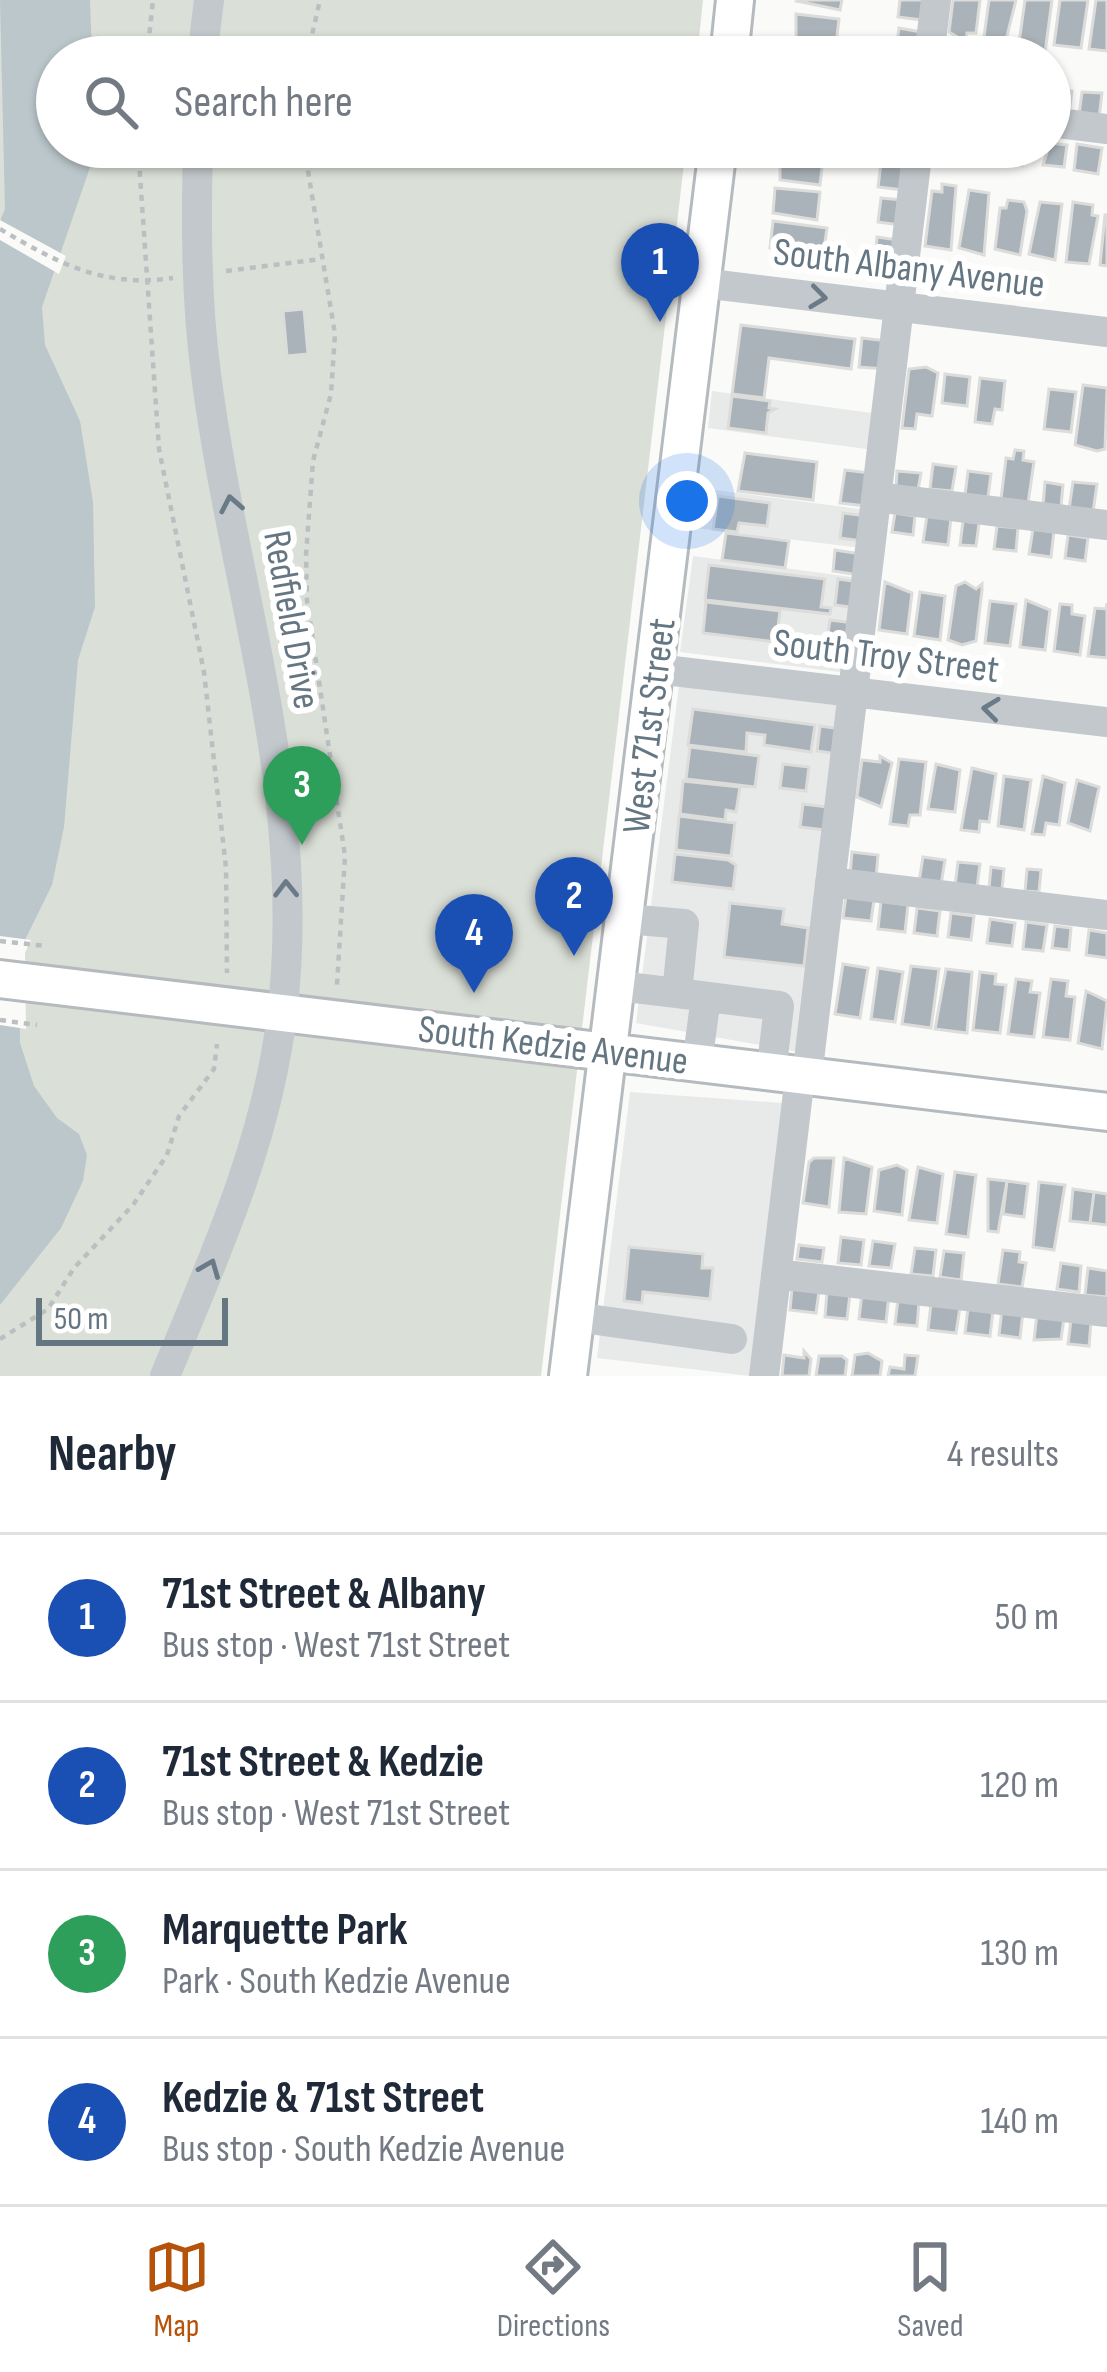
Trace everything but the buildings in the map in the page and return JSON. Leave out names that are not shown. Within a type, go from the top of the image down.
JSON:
[{"type":"main road","points":[[731,36],[735,0]]},
{"type":"main road","name":"West 71st Street","points":[[568,1376],[716,168]]},
{"type":"main road","name":"South Kedzie Avenue","points":[[0,979],[1107,1112]]},
{"type":"street","points":[[205,36],[209,0]]},
{"type":"street","points":[[932,36],[936,0]]},
{"type":"street","points":[[1071,125],[1107,129]]},
{"type":"street","name":"Redfield Drive","points":[[165,1376],[244,1185],[270,1091],[288,946],[280,800],[262,658],[206,375],[199,168]]},
{"type":"street","points":[[764,1376],[793,1075],[830,882],[916,168]]},
{"type":"street","name":"South Albany Avenue","points":[[702,284],[1107,332]]},
{"type":"street","points":[[876,497],[1107,525]]},
{"type":"street","name":"South Troy Street","points":[[656,669],[1107,722]]},
{"type":"street","points":[[830,882],[1107,916]]},
{"type":"street","points":[[626,919],[684,924],[697,1064]]},
{"type":"street","points":[[618,986],[779,1006],[793,1075]]},
{"type":"street","points":[[776,1274],[1107,1312]]},
{"type":"street","points":[[575,1317],[732,1340]]},
{"type":"path","points":[[149,36],[153,0]]},
{"type":"path","points":[[312,36],[320,0]]},
{"type":"path","points":[[139,168],[159,448],[204,672],[226,868],[227,973]]},
{"type":"path","points":[[307,168],[332,303],[334,366],[313,461],[306,555],[307,601],[345,856],[337,985]]},
{"type":"path","points":[[0,230],[64,266],[106,280],[172,278]]},
{"type":"path","points":[[222,272],[321,259]]},
{"type":"path","points":[[0,940],[46,946]]},
{"type":"path","points":[[0,1020],[37,1025]]},
{"type":"path","points":[[0,1339],[48,1309],[74,1268],[133,1204],[167,1155],[179,1116],[214,1069],[217,1044]]},
{"type":"shaded area","points":[[0,0],[703,0],[699,36],[36,36],[36,168],[684,168],[541,1376],[0,1376]]},
{"type":"shaded area","points":[[0,0],[90,0],[91,36],[36,36],[36,168],[90,168],[42,307],[45,345],[80,421],[93,502],[95,607],[78,660],[64,827],[52,885],[19,952],[20,1043],[34,1086],[57,1118],[79,1134],[87,1155],[83,1181],[61,1228],[0,1305],[0,221],[5,209]]},
{"type":"shaded area","points":[[712,391],[886,415],[882,451],[708,428]]},
{"type":"shaded area","points":[[700,488],[875,511],[870,549],[695,528]]},
{"type":"shaded area","points":[[693,556],[867,579],[856,674],[680,652]]},
{"type":"shaded area","points":[[679,686],[851,707],[810,1054],[636,1023]]},
{"type":"shaded area","points":[[630,1092],[796,1104],[750,1376],[597,1358]]},
{"type":"pier","points":[[0,220],[66,256],[59,274],[0,240]]},
{"type":"pier","points":[[0,936],[31,940],[25,953],[26,1029],[0,1025]]},
{"type":"place","name":"71st Street & Albany","points":[[660,322]]},
{"type":"place","name":"Marquette Park","points":[[302,845]]},
{"type":"place","name":"71st Street & Kedzie","points":[[574,956]]},
{"type":"place","name":"Kedzie & 71st Street","points":[[474,993]]}]
